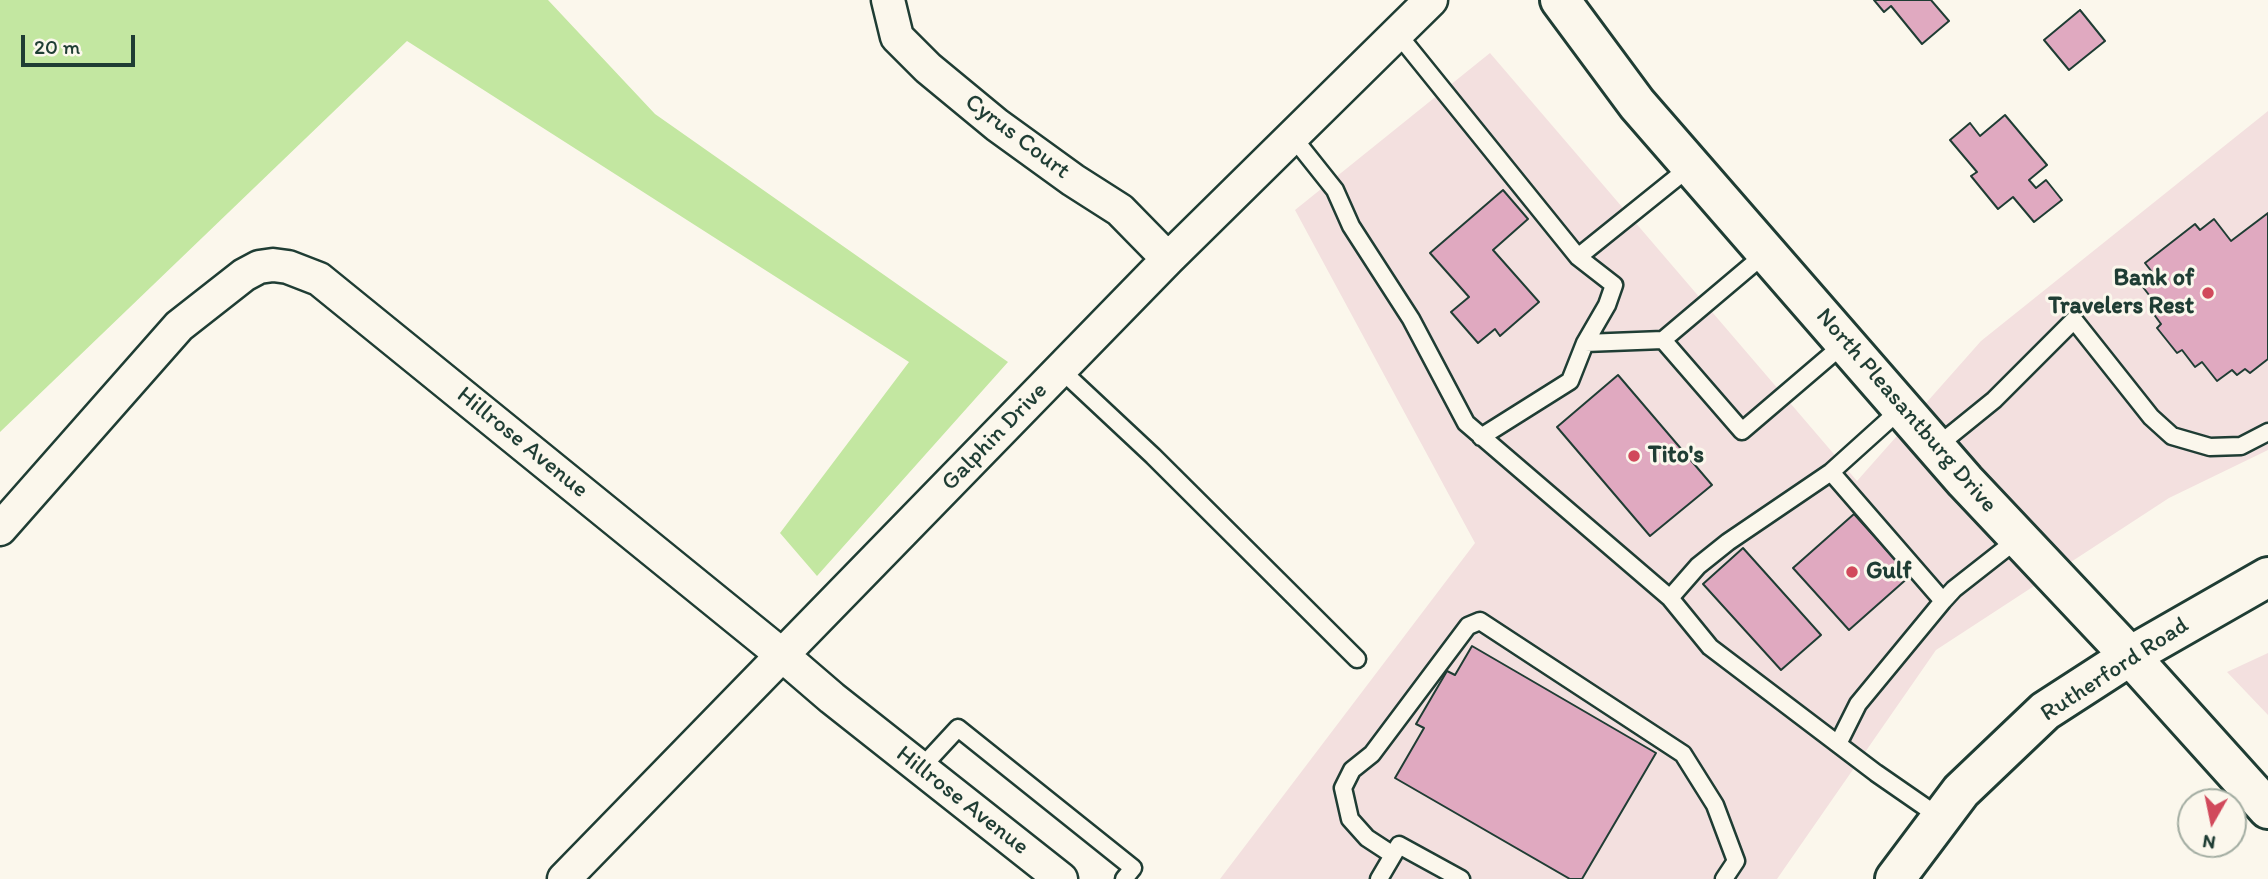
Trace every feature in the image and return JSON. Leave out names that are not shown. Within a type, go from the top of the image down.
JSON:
[{"type":"main road","name":"North Pleasantburg Drive","points":[[1560,0],[1637,104],[1936,447],[2268,808]]},
{"type":"main road","name":"Rutherford Road","points":[[1895,879],[1961,791],[2045,711],[2130,656],[2268,577]]},
{"type":"street","name":"Cyrus Court","points":[[888,0],[897,37],[928,68],[997,125],[1120,210],[1168,259]]},
{"type":"street","name":"Galphin Drive","points":[[564,879],[1168,259],[1431,0]]},
{"type":"street","name":"Hillrose Avenue","points":[[0,529],[179,326],[244,275],[259,267],[288,267],[319,279],[832,698],[1061,879]]},
{"type":"lane","points":[[1397,33],[1578,257],[1614,285],[1608,305],[1585,343],[1570,381],[1481,437]]},
{"type":"lane","points":[[1292,136],[1335,190],[1351,226],[1411,319],[1466,424],[1670,598],[1710,647],[1876,773],[1941,818]]},
{"type":"lane","points":[[1578,257],[1691,166]]},
{"type":"lane","points":[[1585,343],[1663,340],[1766,252]]},
{"type":"lane","points":[[1936,447],[1994,400],[2074,320],[2151,417],[2172,436],[2210,447],[2221,447],[2241,446],[2268,432]]},
{"type":"lane","points":[[1663,340],[1742,431],[1845,343]]},
{"type":"lane","points":[[1060,369],[1153,456],[1357,659]]},
{"type":"lane","points":[[1670,598],[1698,566],[1728,542],[1830,472],[1902,408]]},
{"type":"lane","points":[[1830,472],[1943,601]]},
{"type":"lane","points":[[1839,744],[1857,704],[1943,601],[1954,589],[2019,538]]},
{"type":"lane","points":[[1393,855],[1367,838],[1350,819],[1343,788],[1352,769],[1372,754],[1468,626],[1480,621],[1683,754],[1715,805],[1736,861],[1724,879]]},
{"type":"lane","points":[[921,768],[958,727],[1133,868],[1125,879]]},
{"type":"lane","points":[[1379,879],[1399,845],[1461,879]]},
{"type":"shaded area","points":[[1490,53],[1857,481],[1981,341],[2268,111],[2268,450],[2169,498],[1936,650],[1777,879],[1220,879],[1475,543],[1295,210]]},
{"type":"shaded area","points":[[2268,653],[2268,715],[2227,672]]},
{"type":"green space","points":[[0,0],[548,0],[655,114],[1008,362],[817,576],[780,533],[909,362],[407,41],[0,432]]},
{"type":"building","points":[[1874,0],[1931,0],[1949,21],[1922,44],[1891,6],[1884,12]]},
{"type":"building","points":[[2080,10],[2105,41],[2069,70],[2044,40]]},
{"type":"building","points":[[2005,115],[2047,165],[2029,180],[2036,188],[2046,180],[2062,200],[2034,222],[2013,197],[1998,209],[1971,176],[1977,172],[1950,140],[1970,123],[1980,136]]},
{"type":"building","points":[[1503,190],[1528,219],[1493,250],[1539,302],[1500,336],[1495,329],[1478,343],[1451,312],[1469,297],[1430,253]]},
{"type":"building","name":"Bank of Travelers Rest","points":[[2268,213],[2268,359],[2250,373],[2245,369],[2237,375],[2232,370],[2217,381],[2202,362],[2195,367],[2182,350],[2177,353],[2157,328],[2161,324],[2150,309],[2156,304],[2139,282],[2152,272],[2145,263],[2195,224],[2200,230],[2214,219],[2231,241]]},
{"type":"building","name":"Tito's","points":[[1618,375],[1712,485],[1650,536],[1557,427]]},
{"type":"building","name":"Gulf","points":[[1854,514],[1910,576],[1849,630],[1793,568]]},
{"type":"building","points":[[1743,548],[1821,635],[1781,670],[1703,584]]},
{"type":"building","points":[[1472,646],[1656,753],[1582,879],[1570,879],[1395,778],[1424,728],[1416,724],[1447,671],[1455,675]]},
{"type":"place","name":"Bank of Travelers Rest","points":[[2208,293]]},
{"type":"place","name":"Tito's","points":[[1634,456]]},
{"type":"place","name":"Gulf","points":[[1852,572]]}]
